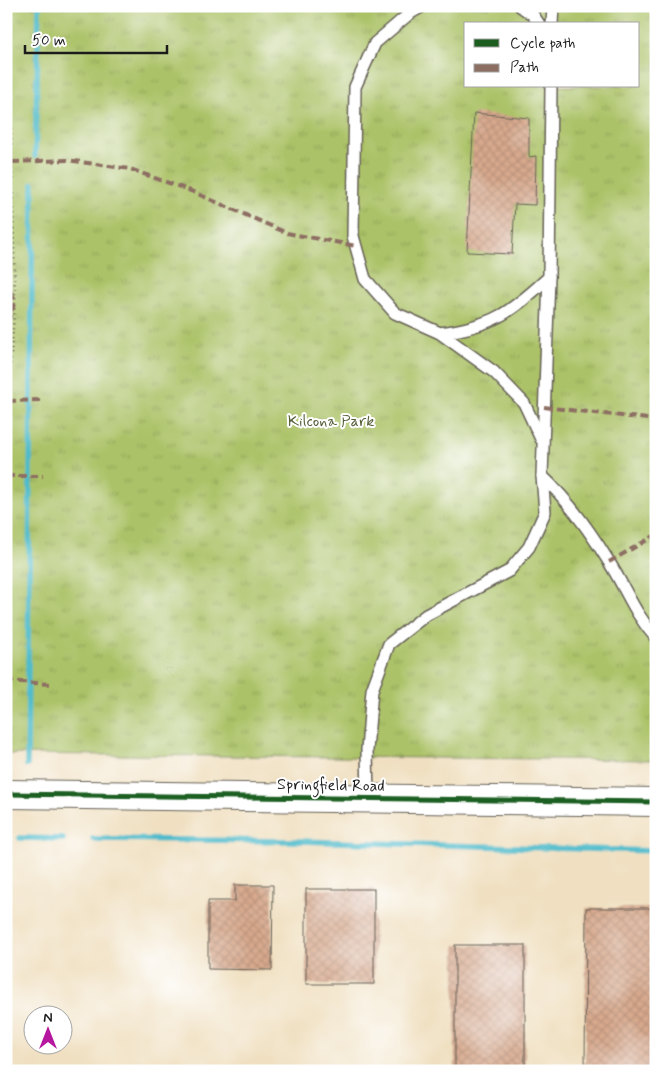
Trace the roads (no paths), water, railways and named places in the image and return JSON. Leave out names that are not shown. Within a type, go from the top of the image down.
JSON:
[{"type":"street","name":"Springfield Road","points":[[6,794],[656,802]]},
{"type":"lane","points":[[423,6],[374,43],[355,87],[353,236],[365,278],[395,313],[440,333],[494,372],[524,403],[543,443]]},
{"type":"lane","points":[[520,6],[534,15],[538,22]]},
{"type":"lane","points":[[552,22],[553,6]]},
{"type":"lane","points":[[368,797],[367,750],[372,690],[390,644],[426,615],[509,570],[529,547],[545,512],[542,476],[549,277],[551,88]]},
{"type":"lane","points":[[440,333],[468,329],[496,320],[518,305],[549,277]]},
{"type":"lane","points":[[542,476],[565,498],[609,562],[639,618],[656,638]]},
{"type":"waterway","points":[[35,156],[39,6]]},
{"type":"waterway","points":[[27,765],[33,184]]},
{"type":"waterway","points":[[20,838],[63,839]]},
{"type":"waterway","points":[[93,839],[298,841],[656,851]]},
{"type":"park label","name":"Kilcona Park","points":[[331,420]]}]
